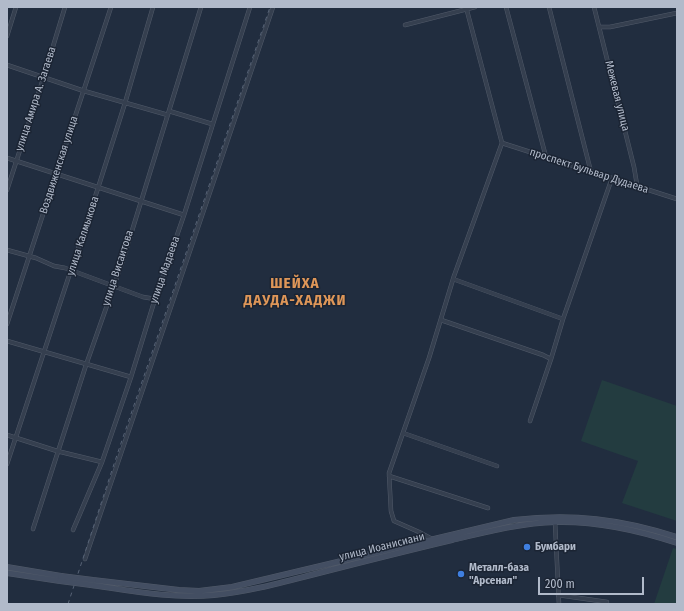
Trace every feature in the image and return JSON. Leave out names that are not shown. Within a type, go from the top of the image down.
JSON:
[{"type":"main road","points":[[7,567],[92,583],[179,590],[199,590],[232,587],[284,576],[433,542],[514,520],[567,516],[618,522],[677,537]]},
{"type":"main road","name":"улица Иоанисиани","points":[[433,542],[509,527],[555,522],[570,522],[609,526],[640,532],[677,543]]},
{"type":"main road","points":[[7,573],[60,578]]},
{"type":"street","points":[[7,36],[16,7]]},
{"type":"street","name":"улица Амира А. Загаева","points":[[7,190],[65,7]]},
{"type":"street","name":"Воздвиженская улица","points":[[7,324],[111,7]]},
{"type":"street","name":"улица Калмыкова","points":[[7,464],[72,271],[125,103],[153,7]]},
{"type":"street","name":"улица Висаитова","points":[[33,529],[122,260],[201,7]]},
{"type":"street","name":"улица Мадаева","points":[[73,530],[102,462],[131,378],[155,299],[184,215],[250,7]]},
{"type":"street","points":[[84,559],[273,7]]},
{"type":"street","points":[[405,25],[466,8],[475,7]]},
{"type":"street","points":[[506,7],[546,157]]},
{"type":"street","points":[[549,7],[591,172]]},
{"type":"street","name":"Межевая улица","points":[[594,7],[634,167],[637,185]]},
{"type":"street","points":[[433,542],[419,532],[394,521],[391,511],[389,473],[429,358],[454,279],[502,143],[466,8]]},
{"type":"street","points":[[599,27],[610,27],[677,13]]},
{"type":"street","points":[[7,65],[125,103],[212,124]]},
{"type":"street","name":"проспект Бульвар Дудаева","points":[[502,143],[677,199]]},
{"type":"street","points":[[7,158],[139,202],[184,215]]},
{"type":"street","points":[[530,421],[551,360],[563,319],[612,178]]},
{"type":"street","points":[[7,250],[72,271],[143,297],[155,299]]},
{"type":"street","points":[[454,279],[563,319]]},
{"type":"street","points":[[441,320],[543,354],[551,360]]},
{"type":"street","points":[[7,341],[131,378]]},
{"type":"street","points":[[403,433],[497,466]]},
{"type":"street","points":[[7,434],[58,451],[102,462]]},
{"type":"street","points":[[389,476],[488,508]]},
{"type":"street","points":[[555,522],[559,604]]},
{"type":"street","points":[[558,595],[607,602],[606,604]]},
{"type":"green space","points":[[602,380],[677,406],[677,521],[622,503],[638,461],[581,441]]},
{"type":"green space","points":[[673,548],[677,549],[677,604],[654,604]]},
{"type":"railway","points":[[68,604],[118,452],[270,7]]},
{"type":"place","name":"Бумбари","points":[[527,547]]},
{"type":"place","name":"Металл-база \"Арсенал\"","points":[[461,574]]},
{"type":"district","name":"ШЕЙХА ДАУДА-ХАДЖИ","points":[[295,292]]}]
